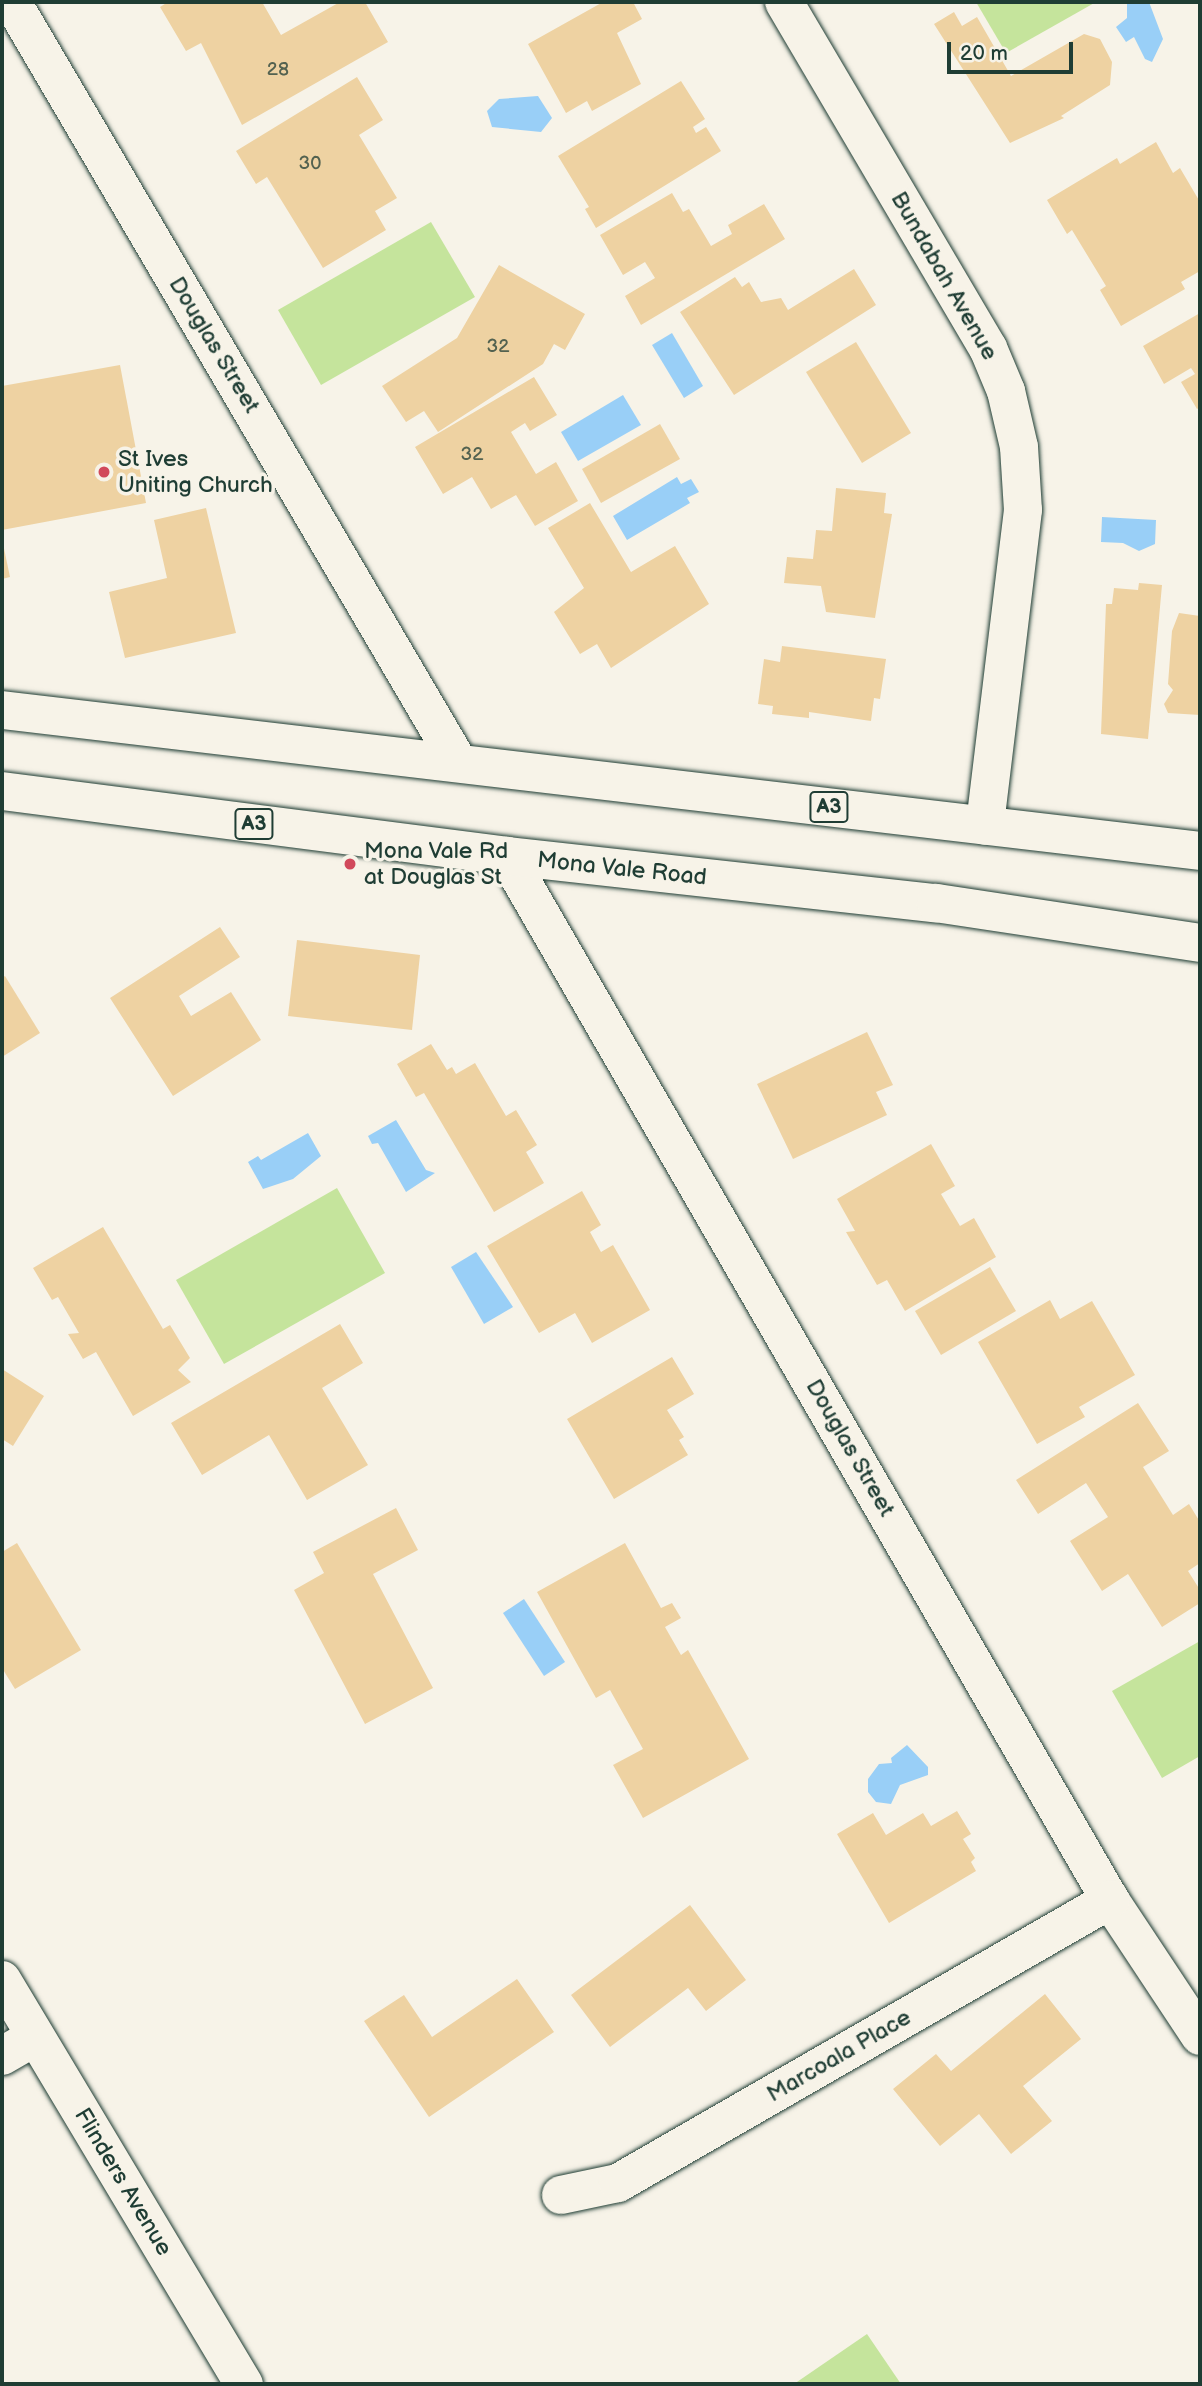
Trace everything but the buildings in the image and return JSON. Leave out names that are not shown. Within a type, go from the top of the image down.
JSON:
[{"type":"main road","name":"Douglas Street","points":[[12,2],[458,762]]},
{"type":"main road","name":"Bundabah Avenue","points":[[784,2],[988,348],[1006,391],[1019,447],[1023,510],[985,826]]},
{"type":"main road","name":"A3","points":[[2,709],[1200,851]]},
{"type":"main road","name":"Mona Vale Road","points":[[2,791],[507,856],[936,903],[1200,943]]},
{"type":"main road","name":"Douglas Street","points":[[507,856],[1110,1900],[1198,2028]]},
{"type":"main road","name":"Marcoala Place","points":[[561,2195],[618,2183],[1110,1900]]},
{"type":"main road","name":"Flinders Avenue","points":[[2,1980],[244,2384]]},
{"type":"main road","points":[[2,2056],[36,2037]]},
{"type":"green space","points":[[976,2],[1096,2],[1006,53]]},
{"type":"green space","points":[[431,222],[475,297],[321,385],[278,310]]},
{"type":"green space","points":[[337,1188],[385,1273],[224,1364],[176,1280]]},
{"type":"green space","points":[[1200,1641],[1200,1756],[1162,1778],[1112,1691]]},
{"type":"green space","points":[[867,2334],[901,2384],[794,2384]]},
{"type":"water","points":[[1127,2],[1149,2],[1163,39],[1152,62],[1145,59],[1134,37],[1126,42],[1116,27],[1127,18]]},
{"type":"water","points":[[538,96],[552,118],[541,132],[492,127],[487,111],[499,99]]},
{"type":"water","points":[[672,333],[703,386],[684,398],[652,345]]},
{"type":"water","points":[[623,395],[641,425],[578,461],[561,432]]},
{"type":"water","points":[[677,477],[681,484],[691,479],[699,492],[687,498],[690,503],[627,540],[613,516]]},
{"type":"water","points":[[1102,517],[1156,520],[1155,544],[1139,551],[1123,543],[1101,542]]},
{"type":"water","points":[[396,1120],[426,1170],[435,1173],[406,1192],[378,1143],[372,1144],[368,1136]]},
{"type":"water","points":[[308,1133],[321,1156],[293,1179],[263,1189],[248,1162],[258,1156],[261,1160]]},
{"type":"water","points":[[476,1252],[513,1307],[484,1324],[451,1267]]},
{"type":"water","points":[[524,1599],[565,1662],[544,1676],[503,1613]]},
{"type":"water","points":[[907,1745],[928,1767],[928,1775],[900,1785],[891,1804],[876,1802],[868,1792],[868,1779],[879,1764],[892,1763],[891,1758]]},
{"type":"place","name":"St Ives Uniting Church","points":[[104,472]]},
{"type":"place","name":"Mona Vale Rd at Douglas St","points":[[350,864]]}]
